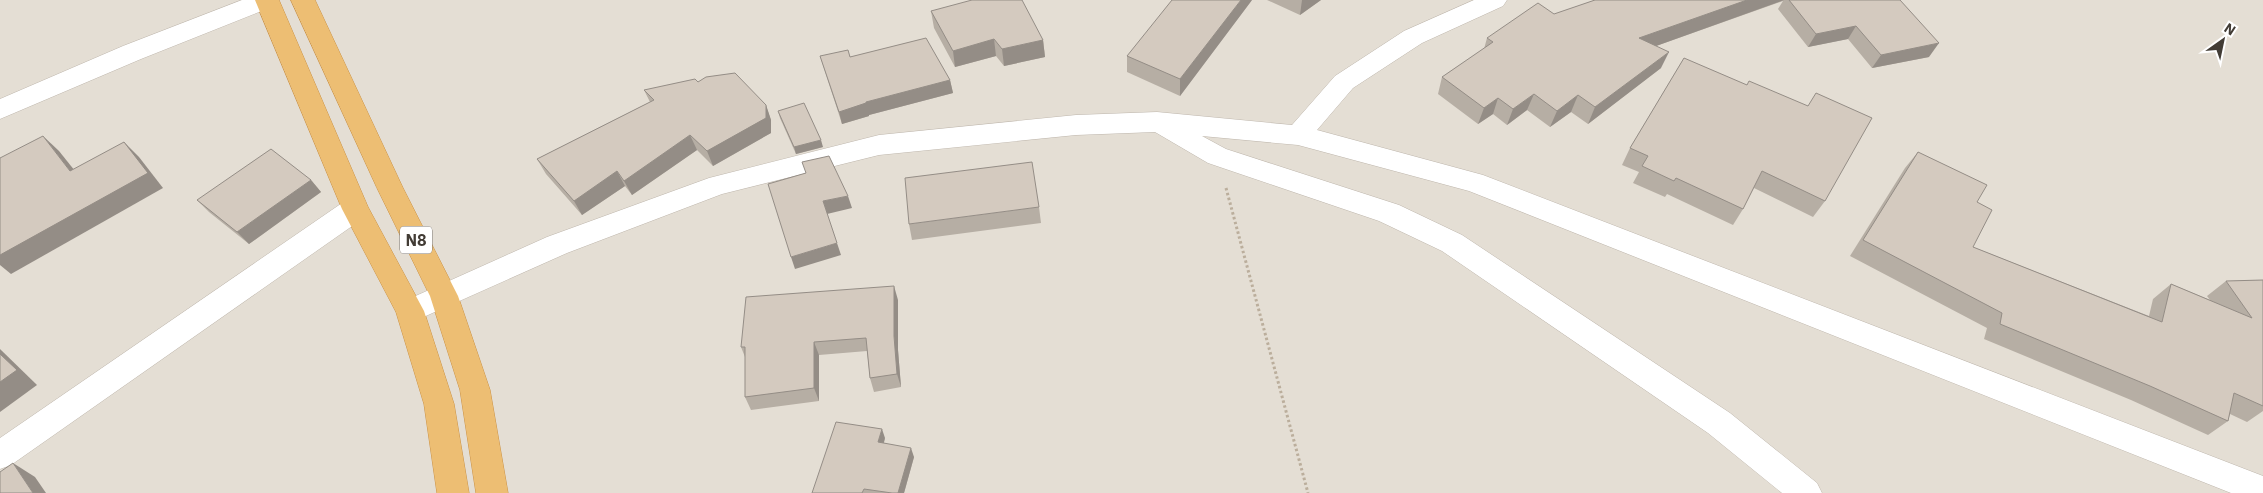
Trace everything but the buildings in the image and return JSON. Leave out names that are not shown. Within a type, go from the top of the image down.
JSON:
[{"type":"highway","name":"N8","points":[[267,0],[356,209],[410,311],[439,404],[453,493]]},
{"type":"highway","name":"N8","points":[[302,0],[390,188],[444,296],[475,390],[492,493]]},
{"type":"street","points":[[0,110],[57,83],[190,28],[267,0]]},
{"type":"street","points":[[1298,135],[1344,82],[1413,37],[1495,0]]},
{"type":"street","points":[[1157,122],[1217,156],[1389,213],[1452,243],[1719,424],[1806,493]]},
{"type":"street","points":[[410,311],[557,245],[728,182],[879,145],[1076,125],[1157,122],[1298,135],[1474,182],[2263,490]]},
{"type":"street","points":[[0,456],[356,209]]},
{"type":"path","points":[[1217,156],[1308,493]]},
{"type":"shaded area","points":[[0,0],[2263,0],[2263,493],[0,493]]}]
